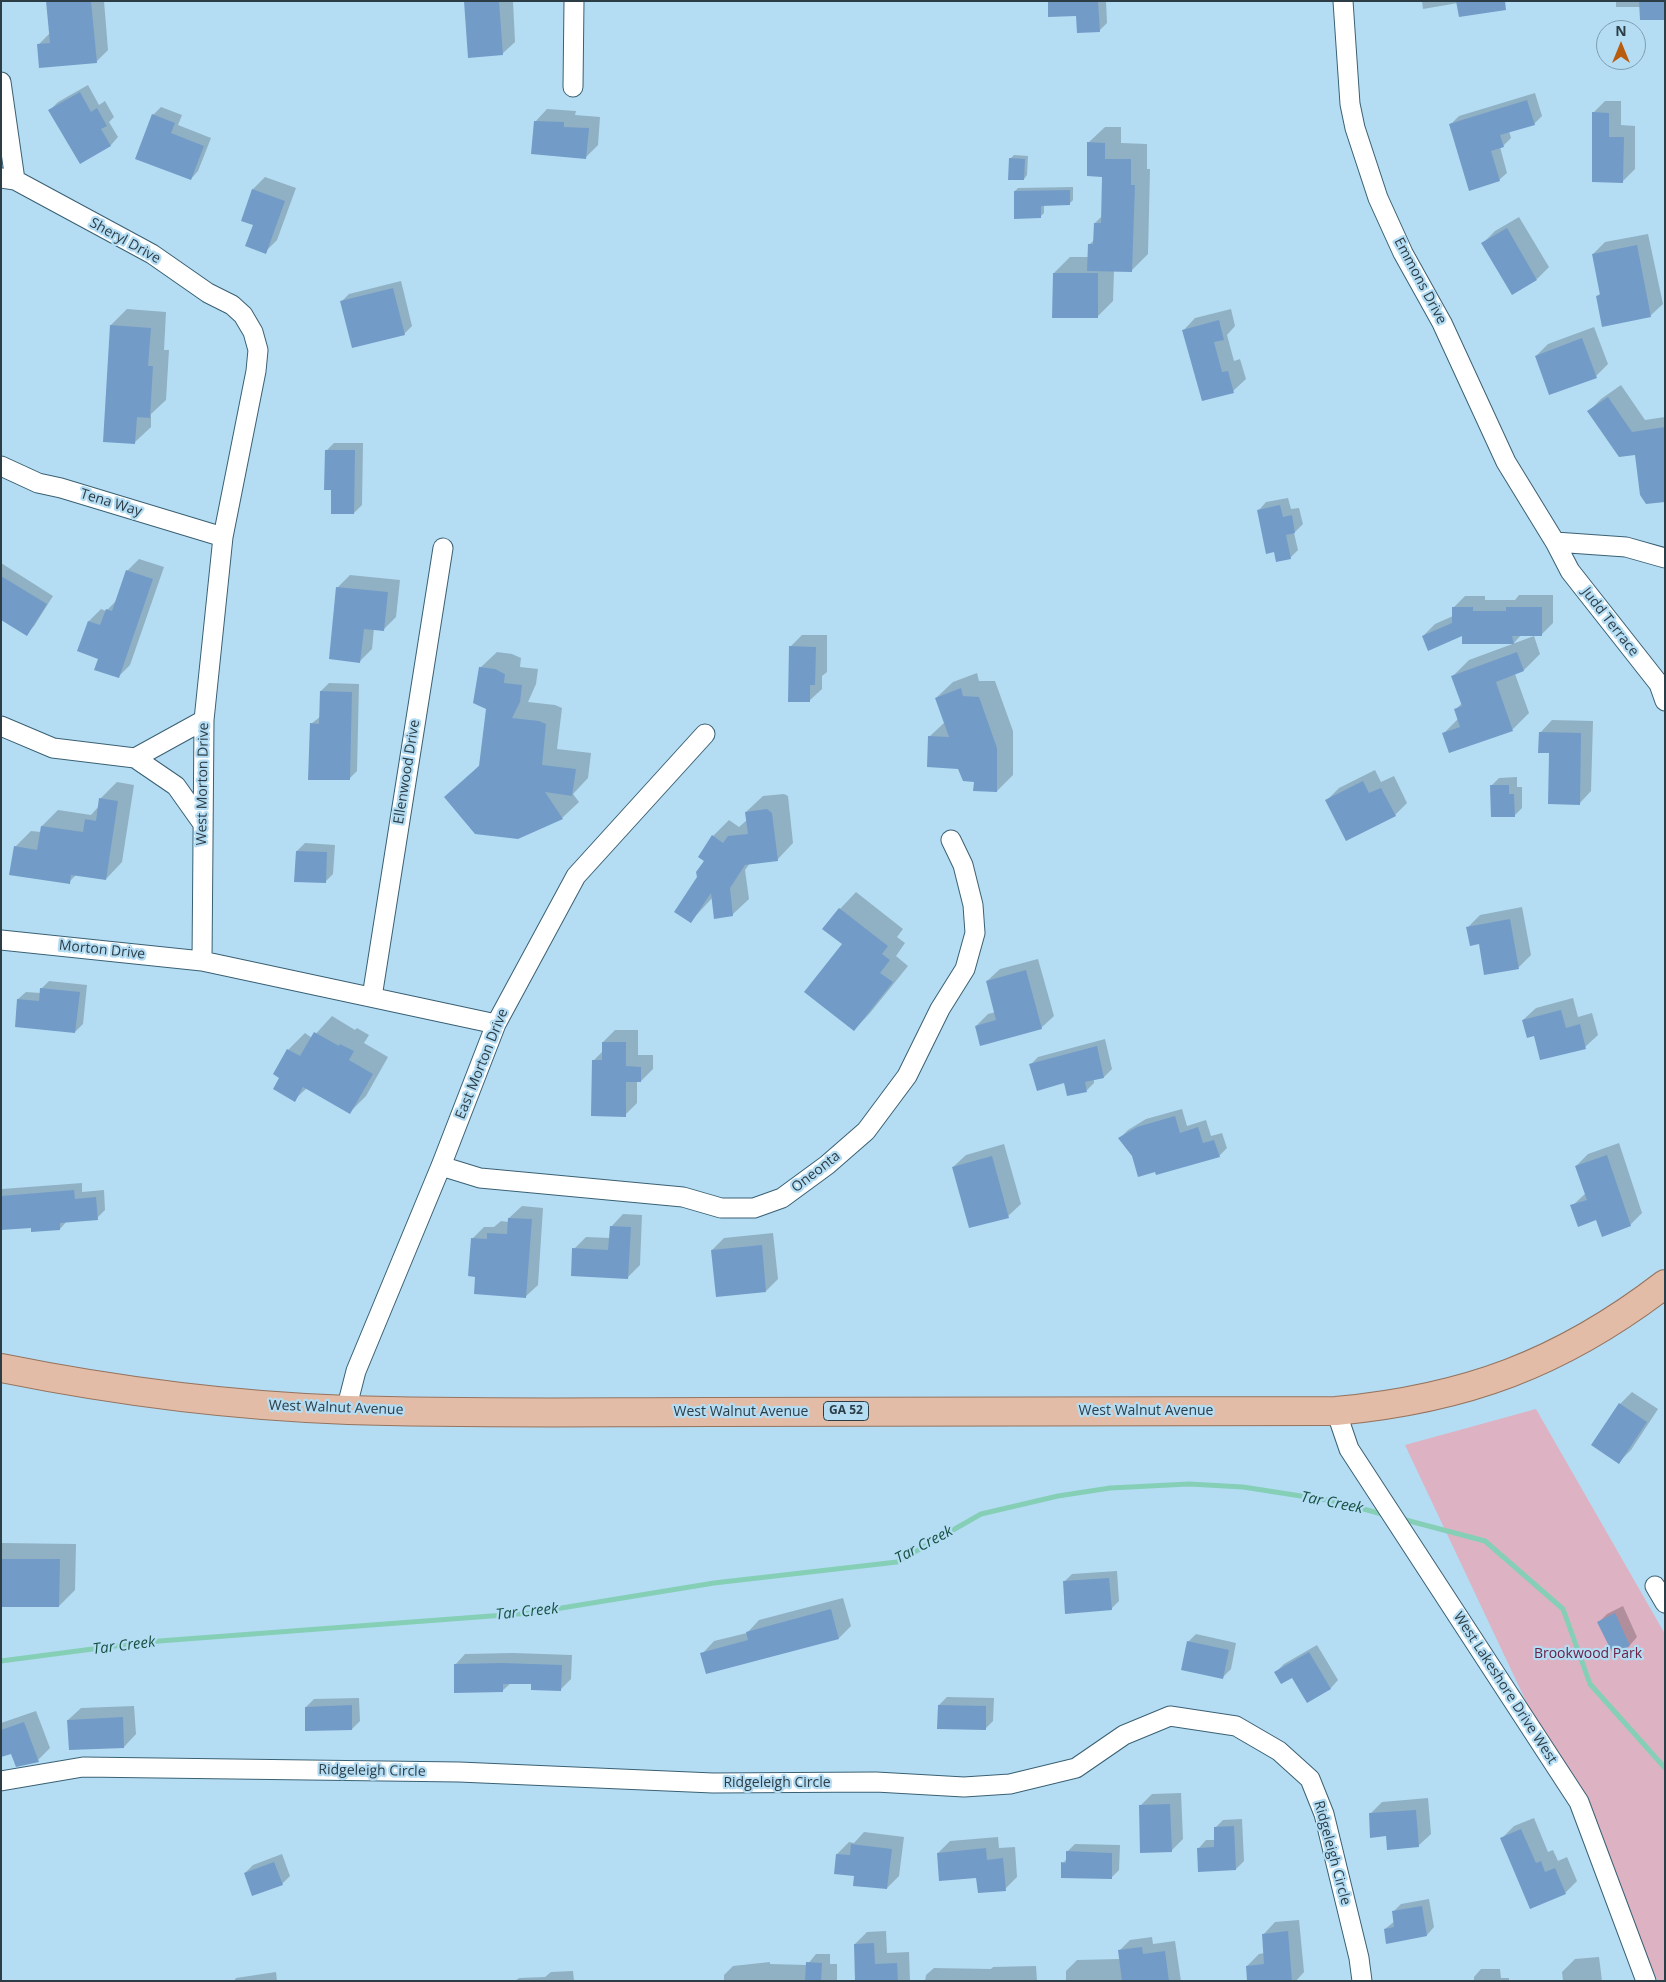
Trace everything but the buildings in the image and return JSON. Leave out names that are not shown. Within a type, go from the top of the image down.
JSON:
[{"type":"main road","name":"West Walnut Avenue","points":[[1,1368],[96,1385],[186,1397],[346,1410],[554,1412],[1336,1411],[1422,1400],[1469,1388],[1511,1373],[1547,1358],[1580,1341],[1612,1322],[1665,1284]]},
{"type":"street","points":[[573,88],[574,1]]},
{"type":"street","name":"Emmons Drive","points":[[1343,1],[1350,104],[1355,128],[1378,198],[1403,253],[1442,324],[1506,462],[1555,542]]},
{"type":"street","points":[[1,82],[8,179]]},
{"type":"street","name":"Sheryl Drive","points":[[8,179],[152,254],[208,293],[232,305],[243,315]]},
{"type":"street","name":"West Morton Drive","points":[[202,961],[204,720],[223,537],[256,371],[258,350],[253,332],[243,315]]},
{"type":"street","name":"Tena Way","points":[[1,466],[38,483],[61,488],[223,537]]},
{"type":"street","points":[[1555,542],[1626,547],[1665,558]]},
{"type":"street","name":"Judd Terrace","points":[[1555,542],[1570,571],[1659,684],[1665,701]]},
{"type":"street","name":"Ellenwood Drive","points":[[372,997],[443,548]]},
{"type":"street","points":[[135,758],[204,720]]},
{"type":"street","points":[[1,726],[53,748],[135,758],[176,786],[203,824]]},
{"type":"street","name":"East Morton Drive","points":[[346,1410],[356,1371],[441,1166],[496,1024],[576,876],[705,734]]},
{"type":"street","name":"Oneonta","points":[[441,1166],[480,1178],[682,1197],[721,1208],[754,1208],[782,1198],[827,1165],[866,1131],[907,1076],[940,1009],[965,969],[975,933],[973,905],[963,865],[951,840]]},
{"type":"street","name":"Morton Drive","points":[[1,940],[202,961]]},
{"type":"street","points":[[202,961],[496,1024]]},
{"type":"street","name":"West Lakeshore Drive West","points":[[1336,1411],[1349,1448],[1578,1802],[1646,1981]]},
{"type":"street","points":[[1655,1586],[1665,1603]]},
{"type":"street","name":"Ridgeleigh Circle","points":[[1,1781],[83,1767],[459,1772],[713,1783],[876,1782],[964,1787],[982,1786],[1010,1784],[1076,1768],[1124,1735],[1170,1716],[1236,1726],[1280,1751],[1310,1779],[1324,1814],[1359,1958],[1362,1981]]},
{"type":"green space","name":"Brookwood Park","points":[[1536,1409],[1665,1634],[1665,1981],[1658,1981],[1405,1445]]},
{"type":"waterway","name":"Tar Creek","points":[[1,1661],[146,1642],[531,1613],[714,1583],[897,1562],[981,1514],[1058,1496],[1110,1488],[1189,1484],[1243,1487],[1333,1501],[1386,1515]]},
{"type":"waterway","name":"Tar Creek","points":[[1402,1519],[1485,1541],[1563,1609],[1590,1684],[1665,1768]]}]
